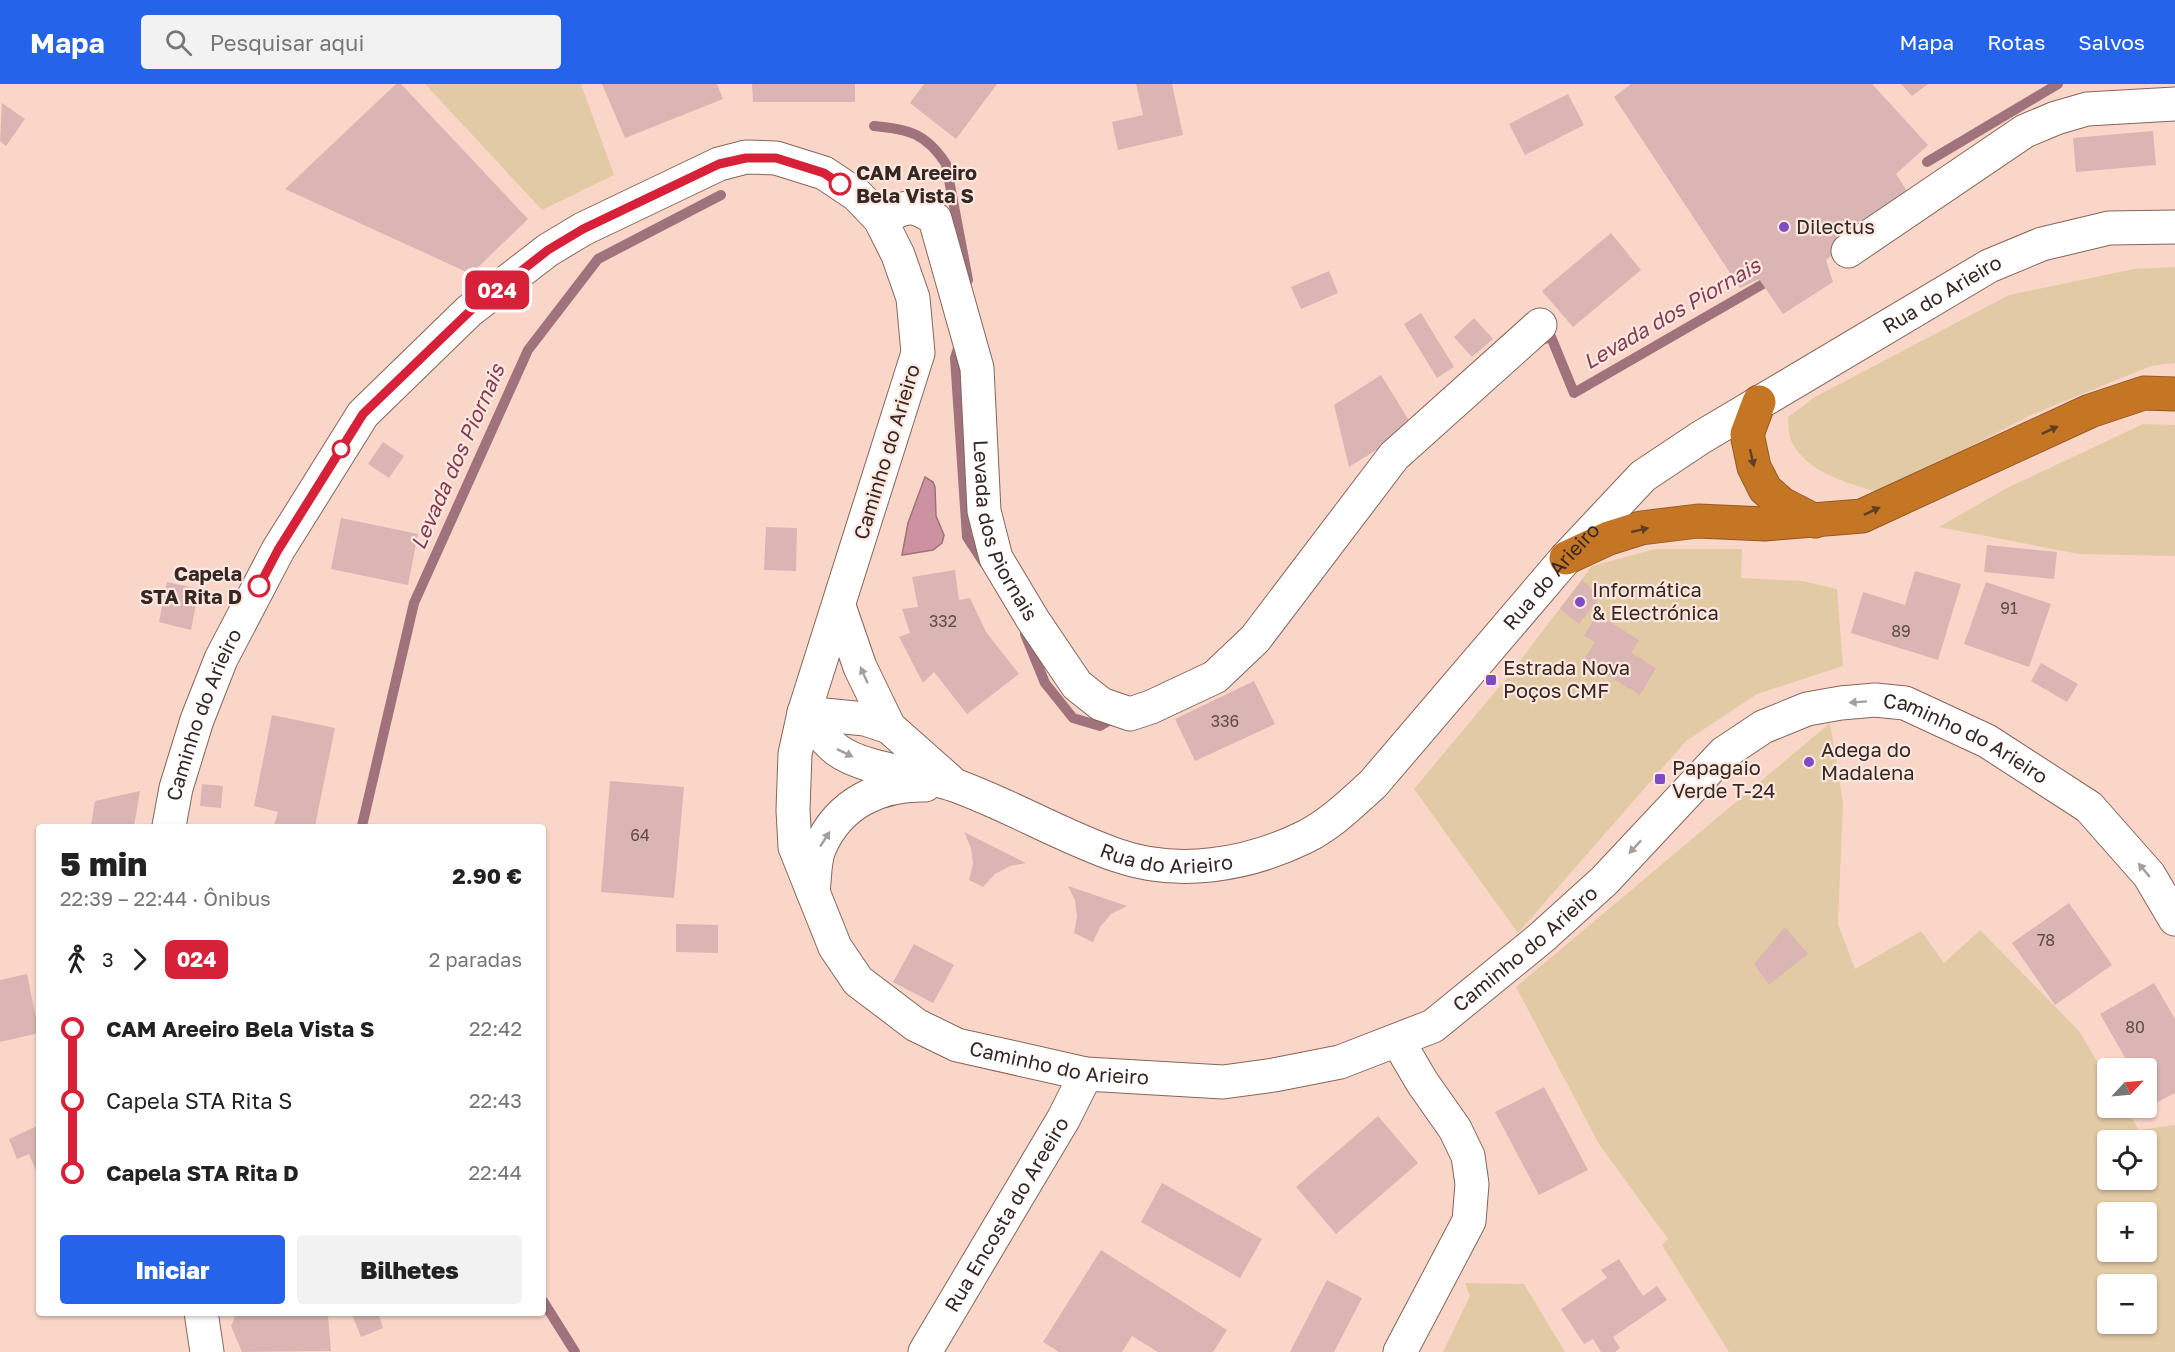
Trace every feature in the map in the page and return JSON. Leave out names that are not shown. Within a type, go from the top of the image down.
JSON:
[{"type":"highway","points":[[1566,558],[1609,538],[1641,528],[1698,521],[1765,524],[1862,516],[2090,411],[2144,393],[2175,394]]},
{"type":"highway","points":[[1759,402],[1747,434],[1754,467],[1765,489],[1782,504],[1815,521]]},
{"type":"street","points":[[1848,251],[2025,131],[2056,117],[2087,109],[2175,104]]},
{"type":"street","name":"Caminho do Arieiro","points":[[169,824],[176,788],[197,720],[217,669],[278,550],[363,414],[470,311],[548,250],[583,229],[719,164],[746,158],[776,158],[824,173],[857,195],[880,219],[898,255],[913,298],[918,353],[804,713],[795,754],[793,810],[795,847],[812,895],[835,947],[858,981],[916,1025],[957,1045],[1086,1074],[1223,1082],[1340,1062],[1432,1026],[1541,938],[1604,881],[1724,753],[1763,727],[1807,709],[1875,700],[1905,703],[1987,741],[2088,807],[2149,875],[2175,919]]},
{"type":"street","points":[[2142,228],[2175,202]]},
{"type":"street","name":"Levada dos Piornais","points":[[880,219],[902,208],[919,208],[935,219],[977,368],[984,511],[996,558],[1033,620],[1077,686],[1101,704],[1130,714],[1151,707],[1215,677],[1255,639],[1394,456],[1540,325]]},
{"type":"street","name":"Rua do Arieiro","points":[[804,713],[838,751],[883,767],[953,785],[1117,855],[1162,867],[1219,864],[1256,855],[1306,836],[1341,814],[1373,784],[1566,558],[1643,476],[1759,402],[1989,266],[2042,244],[2109,228],[2175,227]]},
{"type":"street","name":"Rua do Arieiro","points":[[839,606],[861,667],[889,727],[953,785]]},
{"type":"street","name":"Rua do Arieiro","points":[[804,713],[865,719],[889,727]]},
{"type":"street","points":[[812,895],[819,847],[839,817],[861,798],[895,786],[953,785]]},
{"type":"street","points":[[1398,1041],[1422,1082],[1455,1129],[1468,1155],[1472,1184],[1469,1221],[1400,1352]]},
{"type":"street","name":"Rua Encosta do Areeiro","points":[[924,1352],[1064,1118],[1086,1074]]},
{"type":"street","points":[[202,1316],[207,1352]]},
{"type":"shaded area","points":[[425,84],[581,84],[614,175],[542,210]]},
{"type":"shaded area","points":[[2175,267],[2175,363],[2151,366],[2031,415],[1880,493],[1842,481],[1817,469],[1806,461],[1791,440],[1788,417],[1815,397],[2009,295],[2134,269]]},
{"type":"shaded area","points":[[2143,424],[2175,425],[2175,556],[2079,554],[1939,527],[2005,489]]},
{"type":"shaded area","points":[[925,477],[933,482],[935,487],[936,516],[944,535],[942,543],[933,550],[902,555],[908,523]]},
{"type":"shaded area","points":[[1655,549],[1742,549],[1741,578],[1802,581],[1837,589],[1843,666],[1757,694],[1686,741],[1518,933],[1414,789],[1510,674],[1592,566]]},
{"type":"shaded area","points":[[1830,723],[1843,803],[1838,924],[1855,969],[1921,931],[1944,963],[1980,930],[2079,1031],[2097,1061],[2097,1118],[2132,1118],[2139,1130],[2175,1125],[2175,1352],[1729,1352],[1662,1245],[1668,1239],[1599,1144],[1516,987]]},
{"type":"shaded area","points":[[1465,1283],[1524,1284],[1565,1352],[1443,1352],[1470,1296]]},
{"type":"building","points":[[396,84],[401,84],[528,219],[471,274],[285,189]]},
{"type":"building","points":[[602,84],[717,84],[723,99],[625,138]]},
{"type":"building","points":[[752,84],[855,84],[855,102],[753,102]]},
{"type":"building","points":[[924,84],[997,84],[956,139],[910,103]]},
{"type":"building","points":[[1136,84],[1172,84],[1183,135],[1118,150],[1112,122],[1143,115]]},
{"type":"building","name":"Dilectus","points":[[1631,84],[1872,84],[1928,145],[1896,174],[1909,194],[1826,260],[1833,282],[1783,314],[1759,279],[1740,288],[1614,97]]},
{"type":"building","points":[[1901,84],[1928,84],[1912,96]]},
{"type":"building","points":[[1568,94],[1584,125],[1525,155],[1509,124]]},
{"type":"building","points":[[2,103],[25,119],[6,146],[0,141]]},
{"type":"building","points":[[2153,131],[2156,165],[2076,172],[2073,138]]},
{"type":"building","points":[[1611,233],[1641,270],[1573,327],[1542,291]]},
{"type":"building","points":[[1329,271],[1338,293],[1301,309],[1291,287]]},
{"type":"building","points":[[1421,313],[1454,367],[1437,378],[1404,324]]},
{"type":"building","points":[[1474,318],[1493,339],[1472,357],[1454,337]]},
{"type":"building","points":[[1381,375],[1413,427],[1349,467],[1334,405]]},
{"type":"building","points":[[383,442],[404,456],[389,478],[368,464]]},
{"type":"building","points":[[341,518],[418,534],[408,585],[331,569]]},
{"type":"building","points":[[766,527],[797,528],[796,571],[764,570]]},
{"type":"building","points":[[1987,545],[2057,552],[2054,579],[1984,572]]},
{"type":"building","points":[[955,570],[959,600],[970,598],[986,632],[1019,674],[967,714],[934,672],[923,683],[899,637],[910,633],[902,609],[918,607],[912,577]]},
{"type":"building","points":[[1915,571],[1961,584],[1938,660],[1851,633],[1863,592],[1905,605]]},
{"type":"building","name":"Informática & Electrónica","points":[[1582,580],[1601,596],[1579,624],[1560,609]]},
{"type":"building","points":[[167,582],[199,589],[191,630],[159,622]]},
{"type":"building","points":[[1986,582],[2051,604],[2029,667],[1964,644]]},
{"type":"building","points":[[1597,614],[1639,640],[1631,653],[1656,668],[1640,695],[1583,661],[1595,642],[1584,636]]},
{"type":"building","points":[[2041,663],[2078,684],[2067,702],[2031,681]]},
{"type":"building","points":[[1254,681],[1275,724],[1195,761],[1175,719]]},
{"type":"building","points":[[272,715],[335,728],[315,824],[275,824],[278,812],[254,806]]},
{"type":"building","points":[[610,781],[684,787],[674,898],[601,892]]},
{"type":"building","points":[[202,784],[223,786],[221,808],[200,806]]},
{"type":"building","points":[[140,791],[134,824],[91,824],[95,801]]},
{"type":"building","points":[[964,832],[1026,863],[1010,866],[995,874],[983,887],[969,880],[973,864],[971,848]]},
{"type":"building","points":[[1068,886],[1127,906],[1111,914],[1100,927],[1093,942],[1074,933],[1077,917],[1075,900]]},
{"type":"building","points":[[2069,903],[2112,965],[2055,1005],[2012,943]]},
{"type":"building","points":[[676,924],[718,925],[718,953],[676,952]]},
{"type":"building","points":[[1785,927],[1808,954],[1769,985],[1754,964]]},
{"type":"building","points":[[914,944],[954,965],[933,1003],[893,982]]},
{"type":"building","points":[[27,974],[36,1018],[36,1034],[0,1042],[0,980]]},
{"type":"building","points":[[2154,983],[2175,1019],[2175,1093],[2157,1102],[2157,1058],[2125,1058],[2100,1014]]},
{"type":"building","points":[[1544,1087],[1588,1170],[1539,1195],[1495,1112]]},
{"type":"building","points":[[1378,1116],[1418,1163],[1336,1234],[1296,1187]]},
{"type":"building","points":[[36,1126],[36,1171],[29,1154],[17,1159],[9,1139]]},
{"type":"building","points":[[1162,1183],[1262,1239],[1240,1278],[1141,1222]]},
{"type":"building","points":[[1101,1250],[1227,1330],[1213,1352],[1158,1352],[1132,1336],[1122,1352],[1059,1352],[1043,1342]]},
{"type":"building","points":[[1619,1259],[1643,1296],[1657,1286],[1667,1300],[1613,1337],[1620,1348],[1615,1352],[1601,1352],[1593,1339],[1584,1344],[1561,1309],[1607,1278],[1601,1270]]},
{"type":"building","points":[[1327,1280],[1362,1298],[1334,1352],[1290,1352]]},
{"type":"building","points":[[235,1316],[328,1316],[331,1351],[242,1352],[231,1326]]},
{"type":"building","points":[[353,1316],[379,1316],[383,1328],[361,1337]]},
{"type":"waterway","name":"Levada dos Piornais","points":[[1927,162],[2058,84]]},
{"type":"waterway","name":"Levada dos Piornais","points":[[874,126],[915,134],[931,145],[946,164],[968,280]]},
{"type":"waterway","name":"Levada dos Piornais","points":[[362,824],[414,603],[528,350],[598,259],[721,195]]},
{"type":"waterway","name":"Levada dos Piornais","points":[[1538,341],[1551,337],[1574,393],[1775,277]]},
{"type":"waterway","name":"Levada dos Piornais","points":[[960,342],[955,358],[967,537],[984,563]]},
{"type":"waterway","name":"Levada dos Piornais","points":[[1025,634],[1045,683],[1073,718],[1100,726],[1117,716]]},
{"type":"waterway","name":"Levada dos Piornais","points":[[546,1306],[575,1352]]},
{"type":"bus line","name":"024","points":[[259,586],[278,550],[363,414],[470,311],[548,250],[583,229],[719,164],[746,158],[776,158],[824,173],[840,184]]},
{"type":"place","name":"CAM Areeiro Bela Vista S","points":[[840,184]]},
{"type":"place","name":"Dilectus","points":[[1784,227]]},
{"type":"place","name":"Capela STA Rita D","points":[[259,586]]},
{"type":"place","name":"Informática & Electrónica","points":[[1580,602]]},
{"type":"place","name":"Estrada Nova Poços CMF","points":[[1491,680]]},
{"type":"place","name":"Adega do Madalena","points":[[1809,762]]},
{"type":"place","name":"Papagaio Verde T-24","points":[[1660,779]]}]
